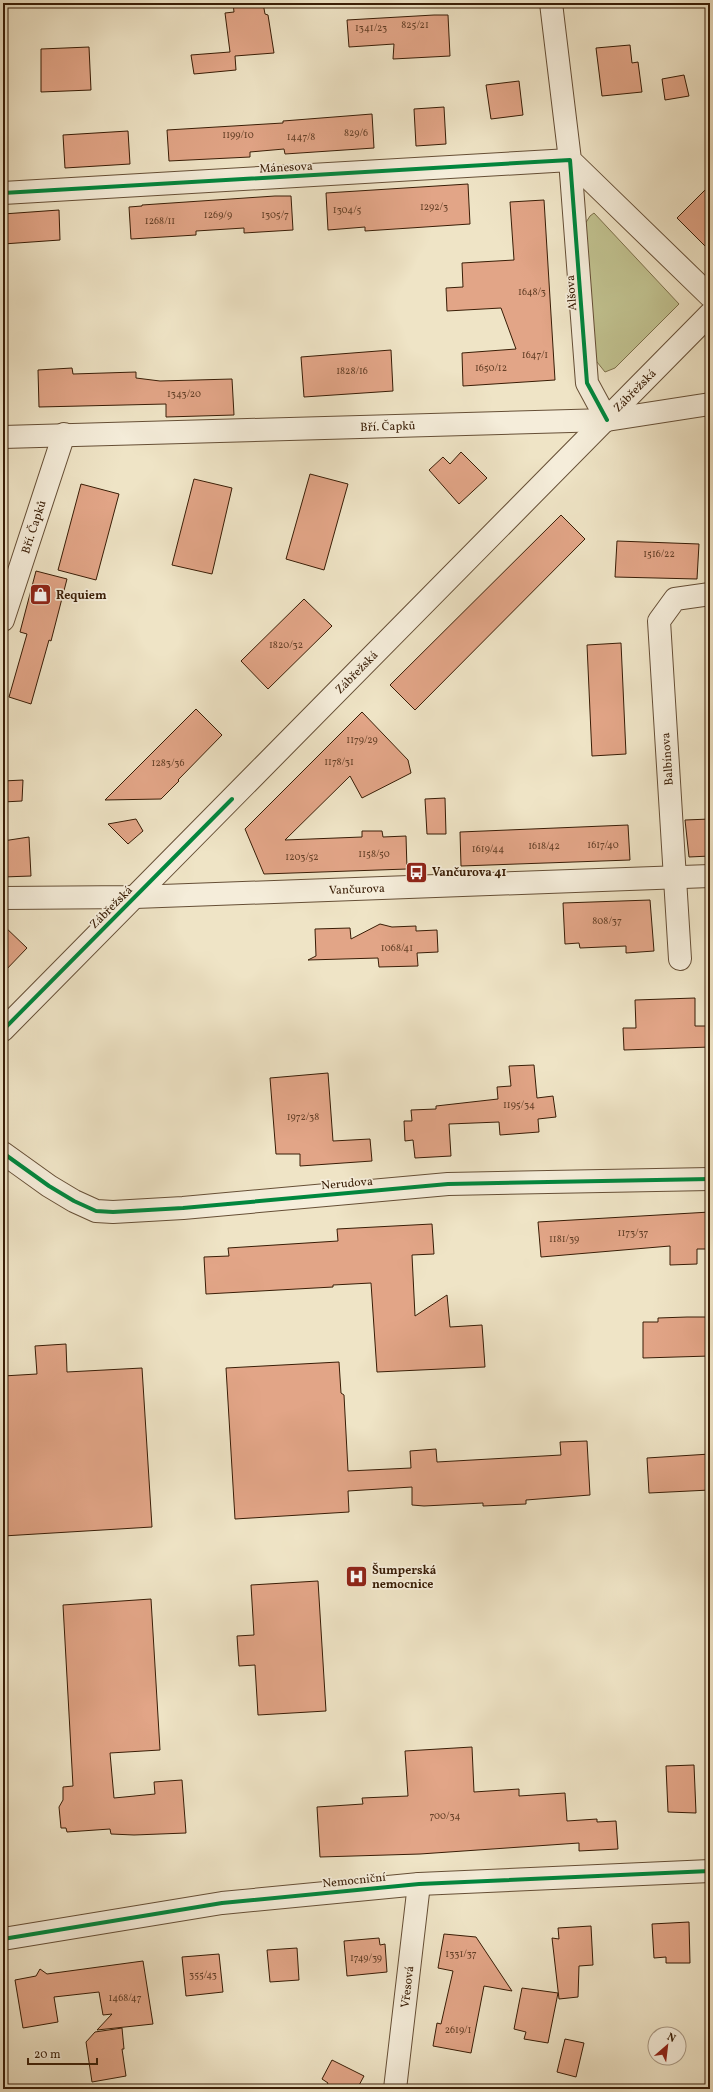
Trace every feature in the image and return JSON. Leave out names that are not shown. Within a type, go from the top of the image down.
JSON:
[{"type":"street","name":"Alšova","points":[[551,3],[570,160],[587,383],[607,420]]},
{"type":"street","name":"Mánesova","points":[[3,194],[570,160]]},
{"type":"street","points":[[570,160],[710,296]]},
{"type":"street","name":"Zábřežská","points":[[3,1030],[710,314]]},
{"type":"street","name":"Bří. Čapků","points":[[3,437],[64,434],[607,420],[710,404]]},
{"type":"street","name":"Bří. Čapků","points":[[3,620],[64,434]]},
{"type":"street","name":"Balbínova","points":[[680,959],[658,621],[675,599],[710,594]]},
{"type":"street","name":"Vančurova","points":[[3,898],[135,897],[710,876]]},
{"type":"street","name":"Nerudova","points":[[3,1153],[49,1186],[74,1200],[96,1211],[113,1212],[183,1208],[448,1184],[710,1179]]},
{"type":"street","name":"Nemocniční","points":[[3,1939],[222,1903],[419,1884],[710,1871]]},
{"type":"street","name":"Vřesová","points":[[395,2089],[419,1884]]},
{"type":"green space","points":[[594,213],[679,304],[615,368],[605,372],[593,357],[585,224]]},
{"type":"building","points":[[233,3],[263,3],[265,14],[268,15],[274,53],[235,56],[236,70],[194,74],[191,55],[230,52],[225,13],[234,12]]},
{"type":"building","points":[[448,15],[450,56],[393,59],[394,44],[349,47],[347,20]]},
{"type":"building","points":[[630,45],[632,63],[638,62],[642,92],[602,96],[596,48]]},
{"type":"building","points":[[89,47],[91,90],[41,92],[41,49]]},
{"type":"building","points":[[684,75],[689,96],[665,100],[662,79]]},
{"type":"building","points":[[519,81],[523,115],[491,119],[486,85]]},
{"type":"building","points":[[444,107],[446,144],[416,146],[414,109]]},
{"type":"building","points":[[372,114],[374,148],[285,154],[284,149],[250,152],[250,157],[169,161],[167,130],[283,123],[283,121]]},
{"type":"building","points":[[128,131],[130,164],[65,168],[63,135]]},
{"type":"building","points":[[468,184],[470,224],[365,231],[365,227],[328,230],[326,193]]},
{"type":"building","points":[[710,185],[710,251],[677,218]]},
{"type":"building","points":[[291,196],[293,230],[244,233],[244,228],[196,231],[196,235],[131,239],[129,207]]},
{"type":"building","points":[[544,200],[555,380],[463,386],[462,353],[516,349],[501,308],[447,311],[446,288],[463,287],[462,263],[514,260],[510,202]]},
{"type":"building","points":[[59,210],[60,240],[3,244],[3,214]]},
{"type":"building","points":[[391,350],[393,391],[304,397],[301,357]]},
{"type":"building","points":[[72,368],[73,374],[136,372],[136,378],[160,381],[232,379],[234,415],[166,417],[166,404],[39,407],[38,370]]},
{"type":"building","points":[[461,452],[487,478],[459,504],[429,470],[443,457],[450,464]]},
{"type":"building","points":[[310,474],[348,484],[324,570],[286,559]]},
{"type":"building","points":[[194,479],[232,488],[212,574],[172,565]]},
{"type":"building","points":[[81,484],[119,494],[96,580],[58,570]]},
{"type":"building","points":[[561,515],[585,539],[415,710],[390,685]]},
{"type":"building","points":[[617,541],[699,544],[697,579],[615,577]]},
{"type":"building","points":[[36,571],[67,579],[51,641],[49,640],[31,704],[9,697],[27,634],[20,632]]},
{"type":"building","points":[[304,599],[332,626],[268,689],[241,661]]},
{"type":"building","points":[[621,643],[626,754],[592,756],[587,645]]},
{"type":"building","points":[[196,709],[222,735],[161,799],[105,800]]},
{"type":"building","points":[[362,712],[408,760],[411,773],[362,798],[350,776],[285,840],[362,837],[362,831],[382,831],[383,837],[406,836],[407,869],[264,874],[245,829]]},
{"type":"building","points":[[23,780],[22,801],[3,802],[3,781]]},
{"type":"building","points":[[445,798],[446,834],[427,834],[425,799]]},
{"type":"building","points":[[136,819],[143,831],[128,844],[108,824]]},
{"type":"building","points":[[710,819],[710,856],[689,857],[685,820]]},
{"type":"building","points":[[628,825],[630,860],[461,866],[460,832]]},
{"type":"building","points":[[29,837],[31,876],[3,877],[3,841]]},
{"type":"building","points":[[650,900],[654,951],[626,953],[626,946],[580,948],[579,943],[565,944],[563,903]]},
{"type":"building","points":[[380,924],[392,927],[416,926],[416,931],[437,930],[438,952],[417,953],[418,966],[379,967],[378,958],[308,960],[316,956],[315,929],[350,928],[351,939]]},
{"type":"building","points":[[3,925],[27,948],[3,973]]},
{"type":"building","points":[[695,998],[695,1026],[710,1026],[710,1047],[624,1050],[623,1028],[636,1028],[635,1000]]},
{"type":"building","points":[[534,1065],[537,1098],[553,1096],[556,1117],[538,1119],[539,1132],[500,1135],[499,1122],[449,1124],[451,1156],[415,1158],[413,1140],[405,1141],[404,1121],[412,1121],[411,1110],[436,1109],[436,1106],[498,1099],[497,1087],[511,1086],[509,1066]]},
{"type":"building","points":[[328,1073],[333,1141],[370,1139],[372,1161],[300,1166],[300,1154],[276,1154],[270,1078]]},
{"type":"building","points":[[710,1212],[710,1249],[697,1249],[697,1264],[670,1265],[670,1246],[541,1257],[538,1222]]},
{"type":"building","points":[[432,1224],[434,1254],[412,1255],[415,1316],[447,1295],[450,1327],[482,1325],[485,1367],[377,1372],[371,1283],[333,1285],[333,1287],[206,1294],[204,1257],[229,1256],[228,1248],[338,1241],[337,1229]]},
{"type":"building","points":[[709,1317],[710,1356],[643,1358],[643,1322],[658,1322],[658,1318]]},
{"type":"building","points":[[66,1344],[67,1372],[142,1368],[152,1527],[3,1536],[3,1376],[37,1374],[35,1346]]},
{"type":"building","points":[[339,1362],[341,1393],[344,1395],[348,1471],[411,1468],[410,1451],[436,1449],[437,1462],[561,1455],[560,1442],[587,1441],[590,1495],[526,1500],[526,1504],[483,1506],[483,1503],[424,1506],[412,1505],[412,1487],[348,1491],[349,1512],[235,1519],[226,1368]]},
{"type":"building","points":[[710,1454],[710,1490],[649,1493],[647,1458]]},
{"type":"building","points":[[318,1581],[326,1711],[258,1715],[255,1665],[239,1666],[237,1636],[254,1635],[251,1585]]},
{"type":"building","points":[[151,1599],[160,1750],[110,1753],[114,1798],[155,1794],[154,1782],[182,1780],[186,1833],[134,1835],[111,1834],[110,1829],[67,1832],[66,1828],[61,1828],[59,1807],[63,1800],[63,1787],[73,1786],[63,1605]]},
{"type":"building","points":[[472,1747],[474,1792],[519,1789],[519,1796],[565,1793],[567,1821],[597,1819],[597,1822],[616,1821],[618,1849],[579,1851],[579,1843],[420,1854],[320,1857],[317,1807],[363,1804],[362,1798],[408,1796],[405,1751]]},
{"type":"building","points":[[694,1765],[696,1813],[668,1812],[666,1766]]},
{"type":"building","points":[[689,1922],[690,1963],[666,1963],[666,1957],[654,1958],[652,1924]]},
{"type":"building","points":[[591,1926],[593,1965],[579,1966],[578,1997],[559,1999],[552,1938],[559,1939],[558,1928]]},
{"type":"building","points":[[444,1934],[476,1937],[512,1991],[484,1986],[471,2053],[433,2046],[437,2023],[441,2024],[453,1971],[438,1968]]},
{"type":"building","points":[[379,1938],[380,1945],[385,1944],[387,1972],[347,1976],[344,1941]]},
{"type":"building","points":[[297,1948],[299,1980],[270,1982],[267,1950]]},
{"type":"building","points":[[219,1954],[223,1992],[186,1996],[182,1957]]},
{"type":"building","points":[[143,1961],[153,2024],[97,2030],[112,2014],[103,2015],[99,1992],[54,1997],[58,2022],[23,2028],[15,1980],[36,1976],[40,1969],[47,1974]]},
{"type":"building","points":[[522,1988],[558,1993],[548,2043],[524,2039],[526,2032],[514,2029]]},
{"type":"building","points":[[122,2028],[124,2049],[122,2049],[126,2076],[92,2082],[86,2042],[95,2032]]},
{"type":"building","points":[[565,2039],[584,2043],[576,2077],[557,2072]]},
{"type":"building","points":[[332,2060],[364,2076],[357,2089],[325,2089],[328,2083],[322,2079]]},
{"type":"cycle path","points":[[3,193],[570,160],[587,383],[607,420]]},
{"type":"cycle path","points":[[3,1030],[232,799]]},
{"type":"cycle path","points":[[3,1153],[49,1186],[74,1201],[96,1211],[113,1212],[183,1208],[448,1184],[710,1179]]},
{"type":"cycle path","points":[[3,1939],[222,1903],[419,1884],[710,1871]]},
{"type":"place","name":"Requiem","points":[[40,595]]},
{"type":"place","name":"Vančurova 41","points":[[416,872]]},
{"type":"place","name":"Šumperská nemocnice","points":[[356,1577]]}]
